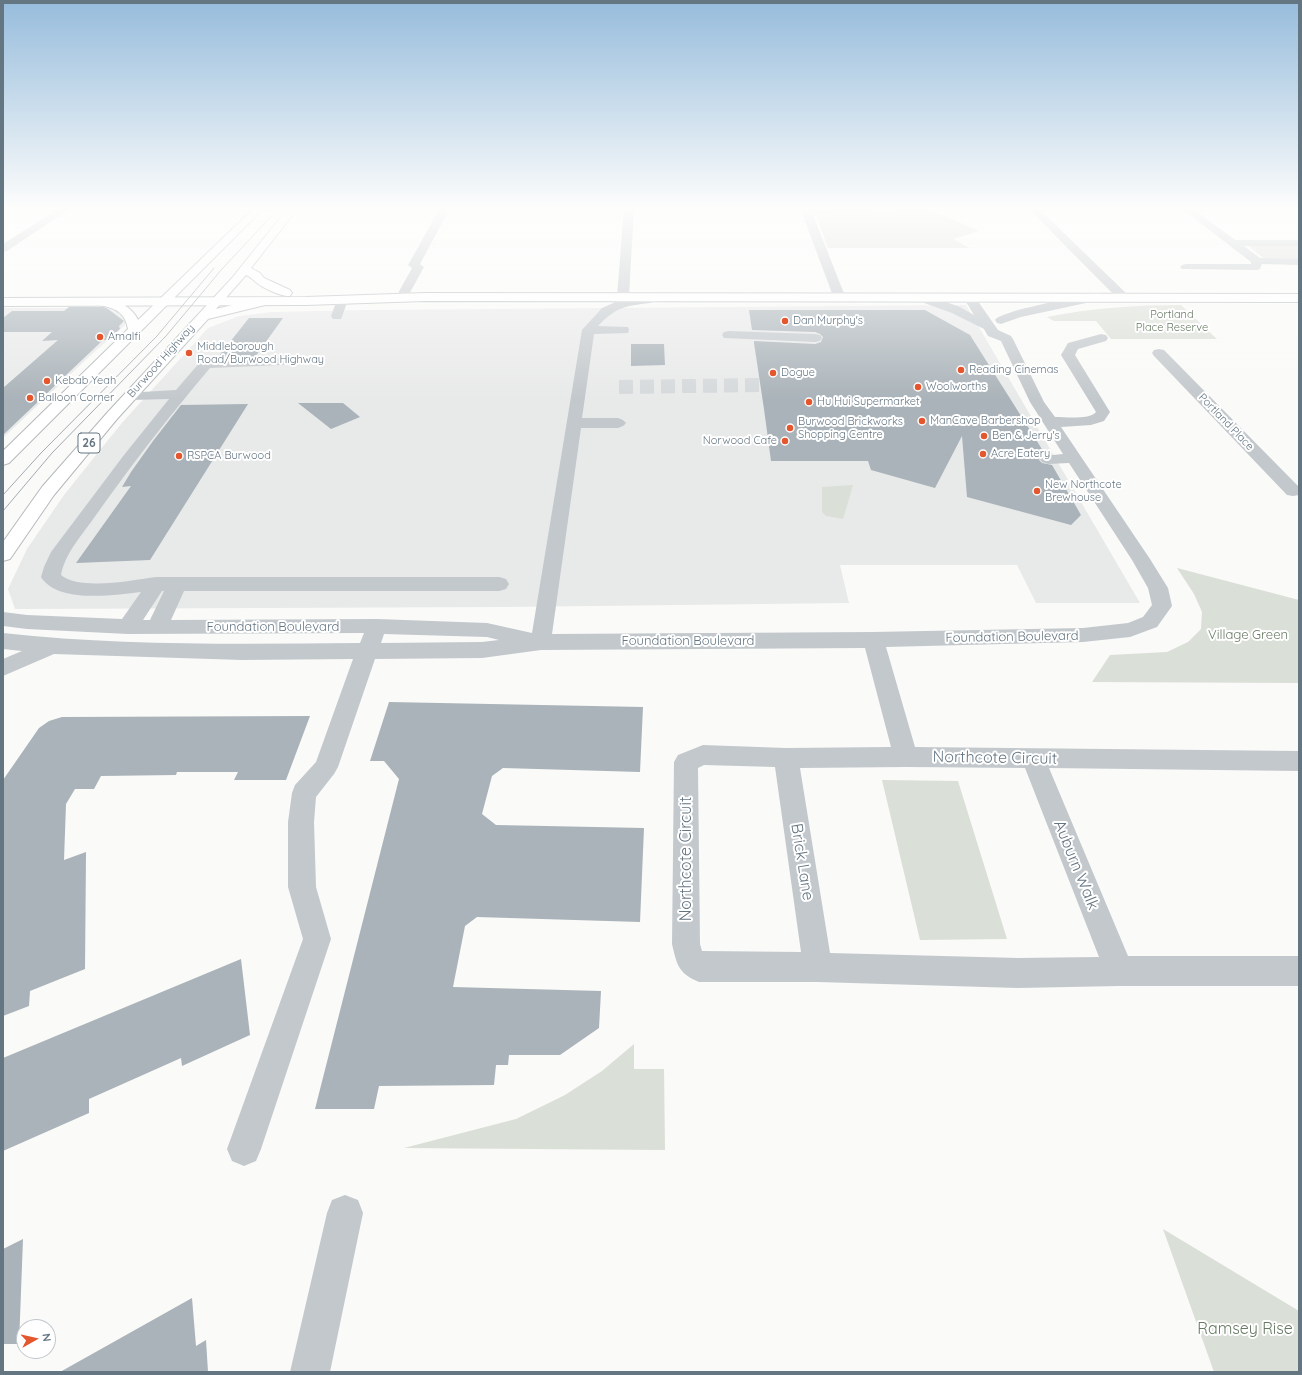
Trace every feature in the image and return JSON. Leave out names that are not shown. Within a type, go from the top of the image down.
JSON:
[{"type":"main road","points":[[3,460],[193,272]]},
{"type":"main road","name":"Burwood Highway","points":[[3,555],[48,491],[130,396],[241,272]]},
{"type":"main road","points":[[250,272],[256,275],[260,280],[286,293]]},
{"type":"main road","points":[[3,294],[225,292],[425,296],[1299,298]]},
{"type":"main road","points":[[3,302],[261,302],[425,296]]},
{"type":"main road","points":[[102,302],[115,306],[129,313],[132,317],[135,330]]},
{"type":"main road","points":[[203,316],[261,302]]},
{"type":"street","points":[[403,295],[415,272]]},
{"type":"street","points":[[623,296],[625,272]]},
{"type":"street","points":[[830,272],[839,296]]},
{"type":"street","points":[[1099,272],[1124,297]]},
{"type":"street","points":[[584,296],[595,305],[599,316]]},
{"type":"street","points":[[541,642],[576,423],[588,330],[599,316],[616,305],[664,296]]},
{"type":"street","points":[[920,297],[956,310],[988,327]]},
{"type":"street","points":[[969,297],[993,333],[1006,339]]},
{"type":"street","name":"Foundation Boulevard","points":[[3,619],[27,622],[373,638],[482,650],[541,642],[873,640],[1083,635],[1130,630],[1150,622],[1162,606],[1158,588],[1141,559],[1037,402],[1006,339],[1009,333],[984,297]]},
{"type":"street","points":[[1001,320],[1017,314],[1096,297]]},
{"type":"street","points":[[337,316],[342,300]]},
{"type":"street","points":[[588,330],[623,330]]},
{"type":"street","points":[[729,335],[815,338]]},
{"type":"street","points":[[1051,422],[1086,422],[1098,418],[1103,412],[1068,355],[1073,346],[1102,338]]},
{"type":"street","name":"Portland Place","points":[[1159,353],[1297,494]]},
{"type":"street","points":[[298,361],[206,364],[179,394],[130,455],[58,556],[51,576],[59,585],[73,588],[102,589],[156,584],[499,584]]},
{"type":"street","points":[[130,396],[179,394]]},
{"type":"street","points":[[576,423],[618,423]]},
{"type":"street","points":[[1048,459],[1075,458]]},
{"type":"street","points":[[128,627],[156,584]]},
{"type":"street","points":[[157,627],[177,584]]},
{"type":"street","points":[[244,1149],[317,939],[302,887],[301,822],[304,793],[326,767],[356,678],[373,638]]},
{"type":"street","name":"Foundation Boulevard","points":[[3,641],[51,646],[145,650],[373,638]]},
{"type":"street","points":[[873,640],[906,757]]},
{"type":"street","name":"Foundation Boulevard","points":[[3,668],[51,646]]},
{"type":"street","name":"Northcote Circuit","points":[[1299,761],[906,757],[786,758],[703,755],[686,762],[686,944],[690,960],[699,967],[818,967],[1018,973],[1119,971],[1299,972]]},
{"type":"street","name":"Brick Lane","points":[[786,758],[818,967]]},
{"type":"street","name":"Auburn Walk","points":[[1033,759],[1119,971]]},
{"type":"street","points":[[310,1372],[345,1212]]},
{"type":"shaded area","points":[[966,305],[1140,603],[1036,603],[1017,565],[840,565],[849,603],[506,607],[15,609],[8,589],[27,549],[64,495],[121,424],[208,328],[239,316],[271,312],[366,310]]},
{"type":"shaded area","points":[[3,308],[107,308],[119,313],[127,322],[3,438]]},
{"type":"green space","name":"Portland Place Reserve","points":[[1181,305],[1217,339],[1111,339],[1096,321],[1054,321],[1047,317],[1080,311]]},
{"type":"green space","points":[[853,485],[843,519],[826,516],[822,512],[822,487]]},
{"type":"green space","name":"Village Green","points":[[1177,568],[1299,600],[1299,683],[1092,682],[1110,655],[1167,652],[1188,642],[1201,629],[1202,612],[1194,594]]},
{"type":"green space","points":[[882,780],[958,781],[1007,939],[920,940]]},
{"type":"green space","points":[[634,1044],[634,1069],[664,1069],[665,1150],[404,1148],[516,1119],[565,1095],[602,1071]]},
{"type":"green space","name":"Ramsey Rise","points":[[1163,1229],[1299,1311],[1299,1372],[1214,1372]]},
{"type":"building","points":[[69,307],[104,307],[124,321],[119,326],[120,329],[108,340],[103,340],[3,435],[3,388],[58,340],[42,341],[52,332],[3,332],[3,318],[12,311],[64,311]]},
{"type":"building","points":[[749,310],[925,310],[970,335],[1045,454],[1041,455],[1039,460],[1042,463],[1052,465],[1081,515],[1071,525],[967,497],[962,436],[935,488],[871,470],[868,461],[771,461],[754,341],[815,344],[821,342],[823,337],[815,332],[752,330]]},
{"type":"building","points":[[249,318],[283,318],[255,357],[218,357]]},
{"type":"building","points":[[631,344],[664,344],[665,365],[631,366]]},
{"type":"building","points":[[298,403],[343,403],[360,417],[331,429]]},
{"type":"building","points":[[248,404],[150,560],[76,563],[131,486],[122,487],[131,472],[181,405]]},
{"type":"building","points":[[389,702],[643,707],[640,772],[503,768],[492,776],[482,814],[496,825],[644,828],[640,922],[477,917],[465,926],[453,987],[601,991],[599,1028],[560,1055],[509,1055],[508,1065],[496,1065],[494,1085],[379,1086],[374,1109],[315,1109],[399,779],[384,761],[370,761]]},
{"type":"building","points":[[310,716],[286,780],[234,780],[238,772],[177,772],[176,775],[101,776],[94,789],[75,789],[66,804],[64,860],[86,852],[85,969],[30,991],[29,1006],[3,1016],[3,780],[39,728],[49,721],[62,717]]},
{"type":"building","points":[[241,959],[250,1035],[182,1066],[181,1058],[89,1099],[89,1113],[3,1151],[3,1058]]},
{"type":"building","points":[[23,1239],[20,1319],[16,1319],[16,1344],[3,1344],[3,1249]]},
{"type":"building","points":[[192,1298],[196,1346],[206,1340],[208,1372],[60,1372]]},
{"type":"tunnel","points":[[619,387],[762,385]]},
{"type":"tram line","points":[[3,495],[41,453],[157,336],[211,272]]},
{"type":"tram line","points":[[3,511],[52,453],[166,336],[219,272]]},
{"type":"place","name":"Dan Murphy's","points":[[785,321]]},
{"type":"place","name":"Amalfi","points":[[100,337]]},
{"type":"place","name":"Middleborough Road/Burwood Highway","points":[[189,353]]},
{"type":"place","name":"Reading Cinemas","points":[[961,370]]},
{"type":"place","name":"Dogue","points":[[773,373]]},
{"type":"place","name":"Kebab Yeah","points":[[47,381]]},
{"type":"place","name":"Woolworths","points":[[918,387]]},
{"type":"place","name":"Balloon Corner","points":[[30,398]]},
{"type":"place","name":"Hu Hui Supermarket","points":[[809,402]]},
{"type":"place","name":"ManCave Barbershop","points":[[922,421]]},
{"type":"place","name":"Burwood Brickworks Shopping Centre","points":[[790,428]]},
{"type":"place","name":"Ben & Jerry's","points":[[984,436]]},
{"type":"place","name":"Norwood Cafe","points":[[785,441]]},
{"type":"place","name":"Acre Eatery","points":[[983,454]]},
{"type":"place","name":"RSPCA Burwood","points":[[179,456]]},
{"type":"place","name":"New Northcote Brewhouse","points":[[1037,491]]}]
